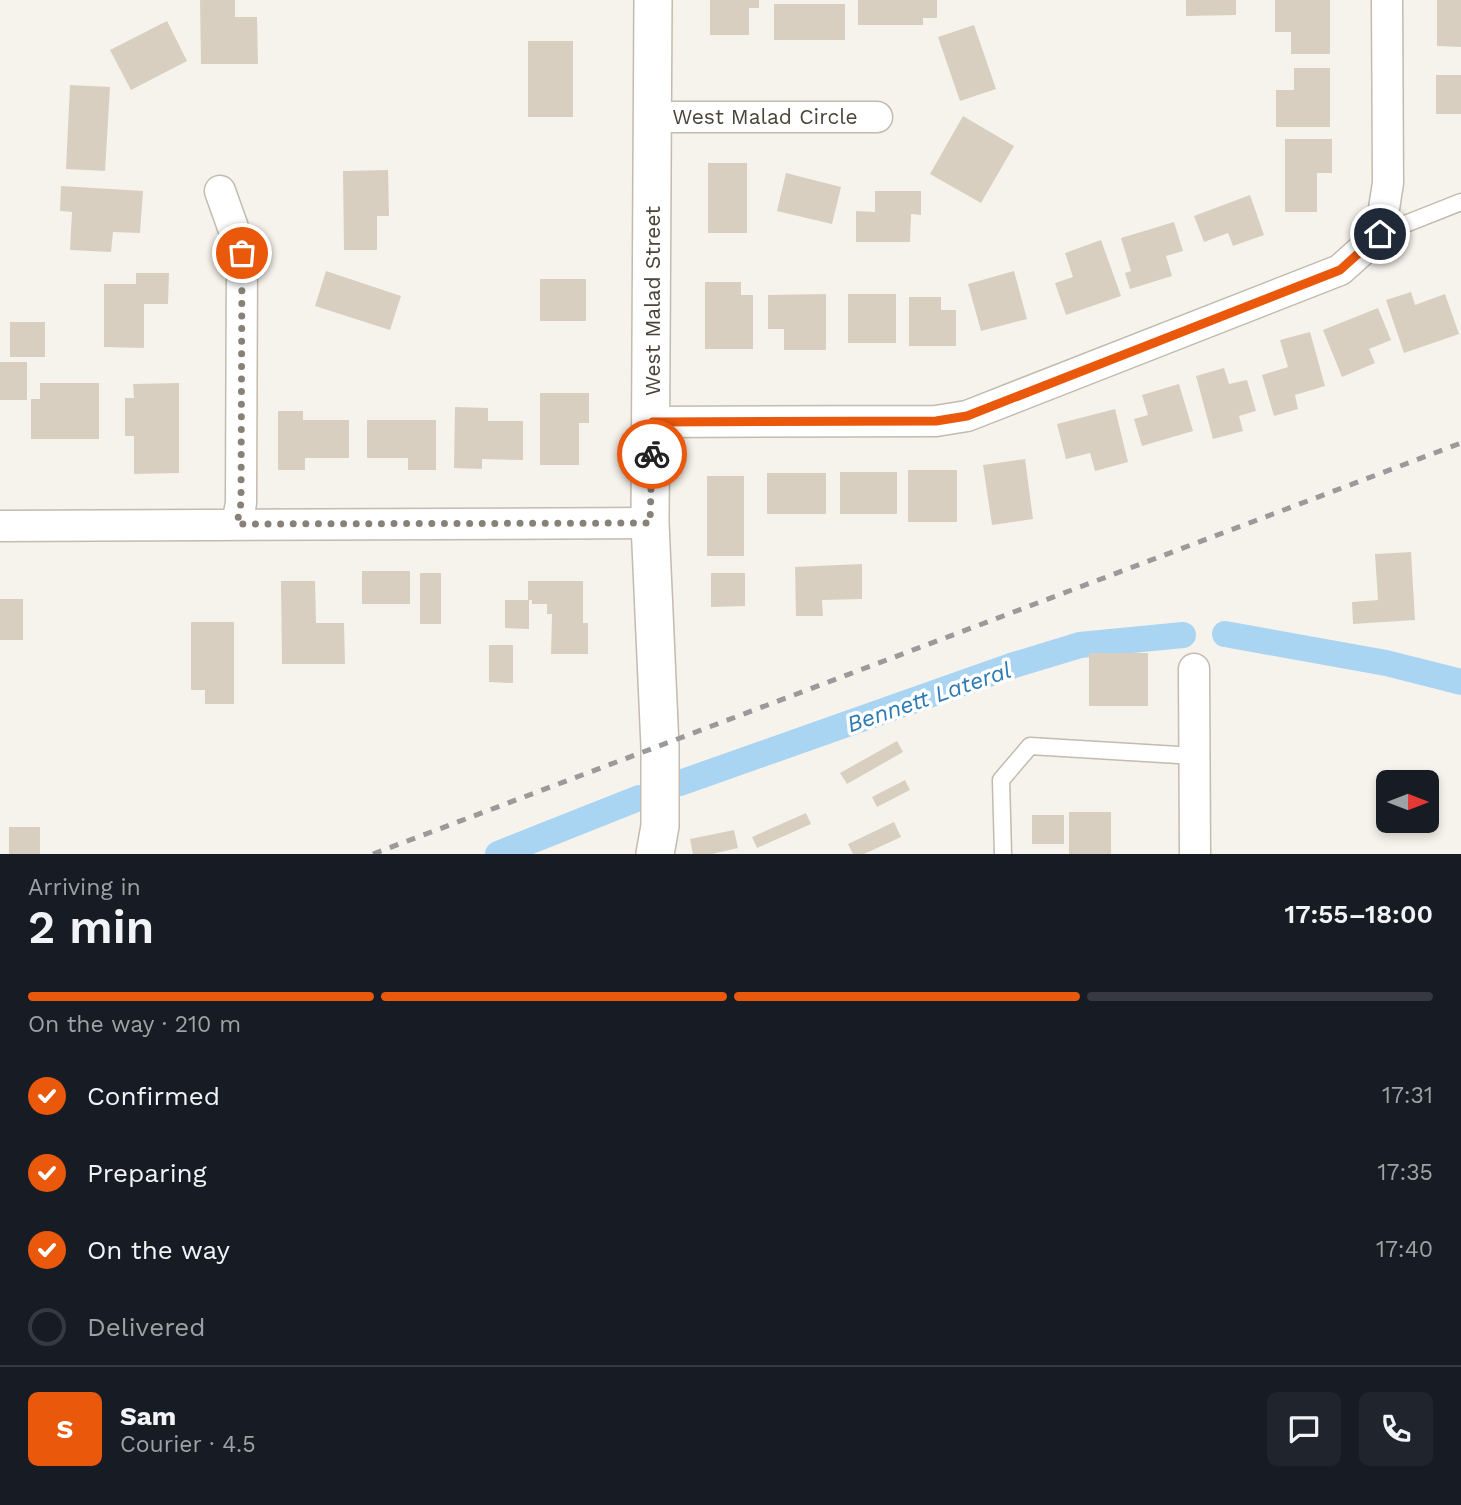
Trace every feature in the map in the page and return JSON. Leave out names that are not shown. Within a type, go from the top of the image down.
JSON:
[{"type":"street","name":"West Malad Street","points":[[653,0],[653,422],[650,523],[660,760],[660,826],[655,854]]},
{"type":"street","points":[[653,422],[936,421],[967,416],[1340,270],[1380,234],[1388,183],[1387,0]]},
{"type":"street","name":"West Malad Circle","points":[[653,117],[877,117]]},
{"type":"street","points":[[219,191],[242,253],[241,503],[237,524]]},
{"type":"street","points":[[0,526],[650,523]]},
{"type":"street","points":[[1194,669],[1195,854]]},
{"type":"lane","points":[[1380,234],[1461,202]]},
{"type":"lane","points":[[1003,854],[1001,780],[1030,746],[1195,756]]},
{"type":"building","points":[[200,0],[235,0],[235,17],[257,17],[258,64],[201,64]]},
{"type":"building","points":[[710,0],[759,0],[759,8],[749,8],[749,35],[710,35]]},
{"type":"building","points":[[858,0],[937,0],[937,18],[923,18],[923,25],[858,25]]},
{"type":"building","points":[[1186,0],[1236,0],[1236,15],[1186,16]]},
{"type":"building","points":[[1275,0],[1330,0],[1330,54],[1291,54],[1291,32],[1275,32]]},
{"type":"building","points":[[1437,0],[1461,0],[1461,47],[1437,46]]},
{"type":"building","points":[[774,4],[845,4],[845,40],[774,40]]},
{"type":"building","points":[[167,21],[187,61],[131,90],[110,50]]},
{"type":"building","points":[[974,25],[996,89],[960,101],[938,37]]},
{"type":"building","points":[[528,41],[573,41],[573,117],[528,117]]},
{"type":"building","points":[[1294,68],[1330,68],[1330,127],[1276,127],[1276,90],[1294,90]]},
{"type":"building","points":[[1436,75],[1461,75],[1461,114],[1436,114]]},
{"type":"building","points":[[70,85],[110,87],[105,171],[66,169]]},
{"type":"building","points":[[963,116],[1014,146],[981,203],[930,174]]},
{"type":"building","points":[[1285,139],[1332,139],[1332,173],[1317,173],[1317,212],[1285,212]]},
{"type":"building","points":[[708,163],[747,163],[747,233],[708,233]]},
{"type":"building","points":[[388,170],[389,216],[377,216],[377,250],[344,250],[343,171]]},
{"type":"building","points":[[786,173],[841,187],[832,224],[777,211]]},
{"type":"building","points":[[61,186],[143,191],[140,233],[113,232],[111,252],[70,250],[72,212],[60,211]]},
{"type":"building","points":[[875,191],[921,191],[921,215],[911,214],[910,242],[856,242],[856,211],[875,212]]},
{"type":"building","points":[[1250,195],[1264,235],[1233,246],[1228,233],[1204,242],[1194,216]]},
{"type":"building","points":[[1174,222],[1183,251],[1166,256],[1172,276],[1130,289],[1125,273],[1131,271],[1121,238]]},
{"type":"building","points":[[1101,240],[1121,296],[1066,315],[1055,283],[1073,277],[1065,253]]},
{"type":"building","points":[[326,271],[401,296],[390,330],[315,306]]},
{"type":"building","points":[[1014,271],[1027,319],[981,331],[968,284]]},
{"type":"building","points":[[136,273],[169,273],[168,304],[144,304],[144,348],[104,347],[104,284],[136,284]]},
{"type":"building","points":[[540,279],[586,279],[586,321],[540,321]]},
{"type":"building","points":[[705,282],[741,282],[741,295],[753,295],[753,349],[705,349]]},
{"type":"building","points":[[1411,292],[1415,305],[1445,294],[1459,334],[1404,353],[1386,300]]},
{"type":"building","points":[[826,294],[826,350],[784,350],[784,329],[768,329],[768,295]]},
{"type":"building","points":[[848,294],[896,294],[896,343],[848,343]]},
{"type":"building","points":[[909,297],[941,297],[941,310],[956,310],[956,346],[909,346]]},
{"type":"building","points":[[1378,308],[1391,340],[1369,349],[1375,363],[1342,377],[1323,330]]},
{"type":"building","points":[[10,322],[45,322],[45,357],[10,357]]},
{"type":"building","points":[[1310,332],[1325,386],[1295,395],[1298,409],[1274,416],[1262,375],[1288,367],[1280,340]]},
{"type":"building","points":[[0,362],[27,362],[27,400],[0,400]]},
{"type":"building","points":[[1224,368],[1229,384],[1247,380],[1256,411],[1239,416],[1243,431],[1213,439],[1196,376]]},
{"type":"building","points":[[40,383],[99,383],[99,439],[31,439],[31,399],[40,399]]},
{"type":"building","points":[[179,383],[179,473],[134,474],[134,436],[125,436],[125,398],[134,398],[133,384]]},
{"type":"building","points":[[1179,384],[1193,431],[1142,446],[1134,419],[1148,415],[1142,395]]},
{"type":"building","points":[[540,393],[589,393],[589,423],[579,423],[579,465],[540,465]]},
{"type":"building","points":[[455,407],[488,408],[488,421],[523,421],[523,460],[482,459],[482,469],[454,468]]},
{"type":"building","points":[[1115,409],[1128,462],[1095,471],[1090,453],[1066,459],[1057,424]]},
{"type":"building","points":[[278,411],[303,411],[303,420],[349,420],[349,458],[305,458],[305,470],[278,470]]},
{"type":"building","points":[[367,420],[436,420],[436,470],[408,470],[408,458],[367,458]]},
{"type":"building","points":[[1025,459],[1033,519],[992,525],[983,465]]},
{"type":"building","points":[[908,470],[957,470],[957,522],[908,522]]},
{"type":"building","points":[[840,472],[897,472],[897,514],[840,514]]},
{"type":"building","points":[[767,473],[826,473],[826,514],[767,514]]},
{"type":"building","points":[[707,476],[744,476],[744,556],[707,556]]},
{"type":"building","points":[[1411,552],[1415,620],[1353,624],[1352,602],[1378,600],[1375,554]]},
{"type":"building","points":[[862,564],[862,599],[822,600],[823,616],[796,616],[795,567]]},
{"type":"building","points":[[362,571],[410,571],[410,604],[362,604]]},
{"type":"building","points":[[420,573],[441,573],[441,624],[420,624]]},
{"type":"building","points":[[711,573],[745,573],[745,606],[711,607]]},
{"type":"building","points":[[281,581],[315,581],[316,623],[344,623],[345,664],[282,664]]},
{"type":"building","points":[[528,581],[583,581],[583,623],[588,623],[588,654],[551,654],[552,614],[547,614],[547,604],[532,604],[532,600],[528,600]]},
{"type":"building","points":[[0,599],[23,599],[23,640],[0,640]]},
{"type":"building","points":[[505,600],[529,600],[529,629],[505,628]]},
{"type":"building","points":[[191,622],[234,622],[234,704],[205,704],[205,690],[191,690]]},
{"type":"building","points":[[489,645],[513,645],[513,683],[489,682]]},
{"type":"building","points":[[1089,653],[1148,653],[1148,706],[1089,706]]},
{"type":"building","points":[[897,741],[903,752],[847,784],[840,773]]},
{"type":"building","points":[[905,780],[910,790],[877,807],[872,797]]},
{"type":"building","points":[[1069,812],[1111,812],[1111,854],[1069,854]]},
{"type":"building","points":[[806,813],[811,824],[757,848],[752,837]]},
{"type":"building","points":[[1032,815],[1064,815],[1064,844],[1032,844]]},
{"type":"building","points":[[894,822],[901,837],[864,854],[853,854],[848,844]]},
{"type":"building","points":[[9,827],[40,827],[40,854],[9,854]]},
{"type":"building","points":[[734,830],[738,848],[712,854],[693,854],[690,839]]},
{"type":"waterway","name":"Bennett Lateral","points":[[1225,634],[1386,663],[1461,682]]},
{"type":"waterway","name":"Bennett Lateral","points":[[680,783],[1011,666],[1080,645],[1183,635]]},
{"type":"waterway","name":"Bennett Lateral","points":[[498,854],[639,798]]},
{"type":"railway","points":[[373,854],[1461,443]]},
{"type":"way so far","points":[[242,253],[241,503],[237,524],[650,523],[652,454]]},
{"type":"route","points":[[652,454],[653,422],[936,421],[967,416],[1340,270],[1380,234]]}]
